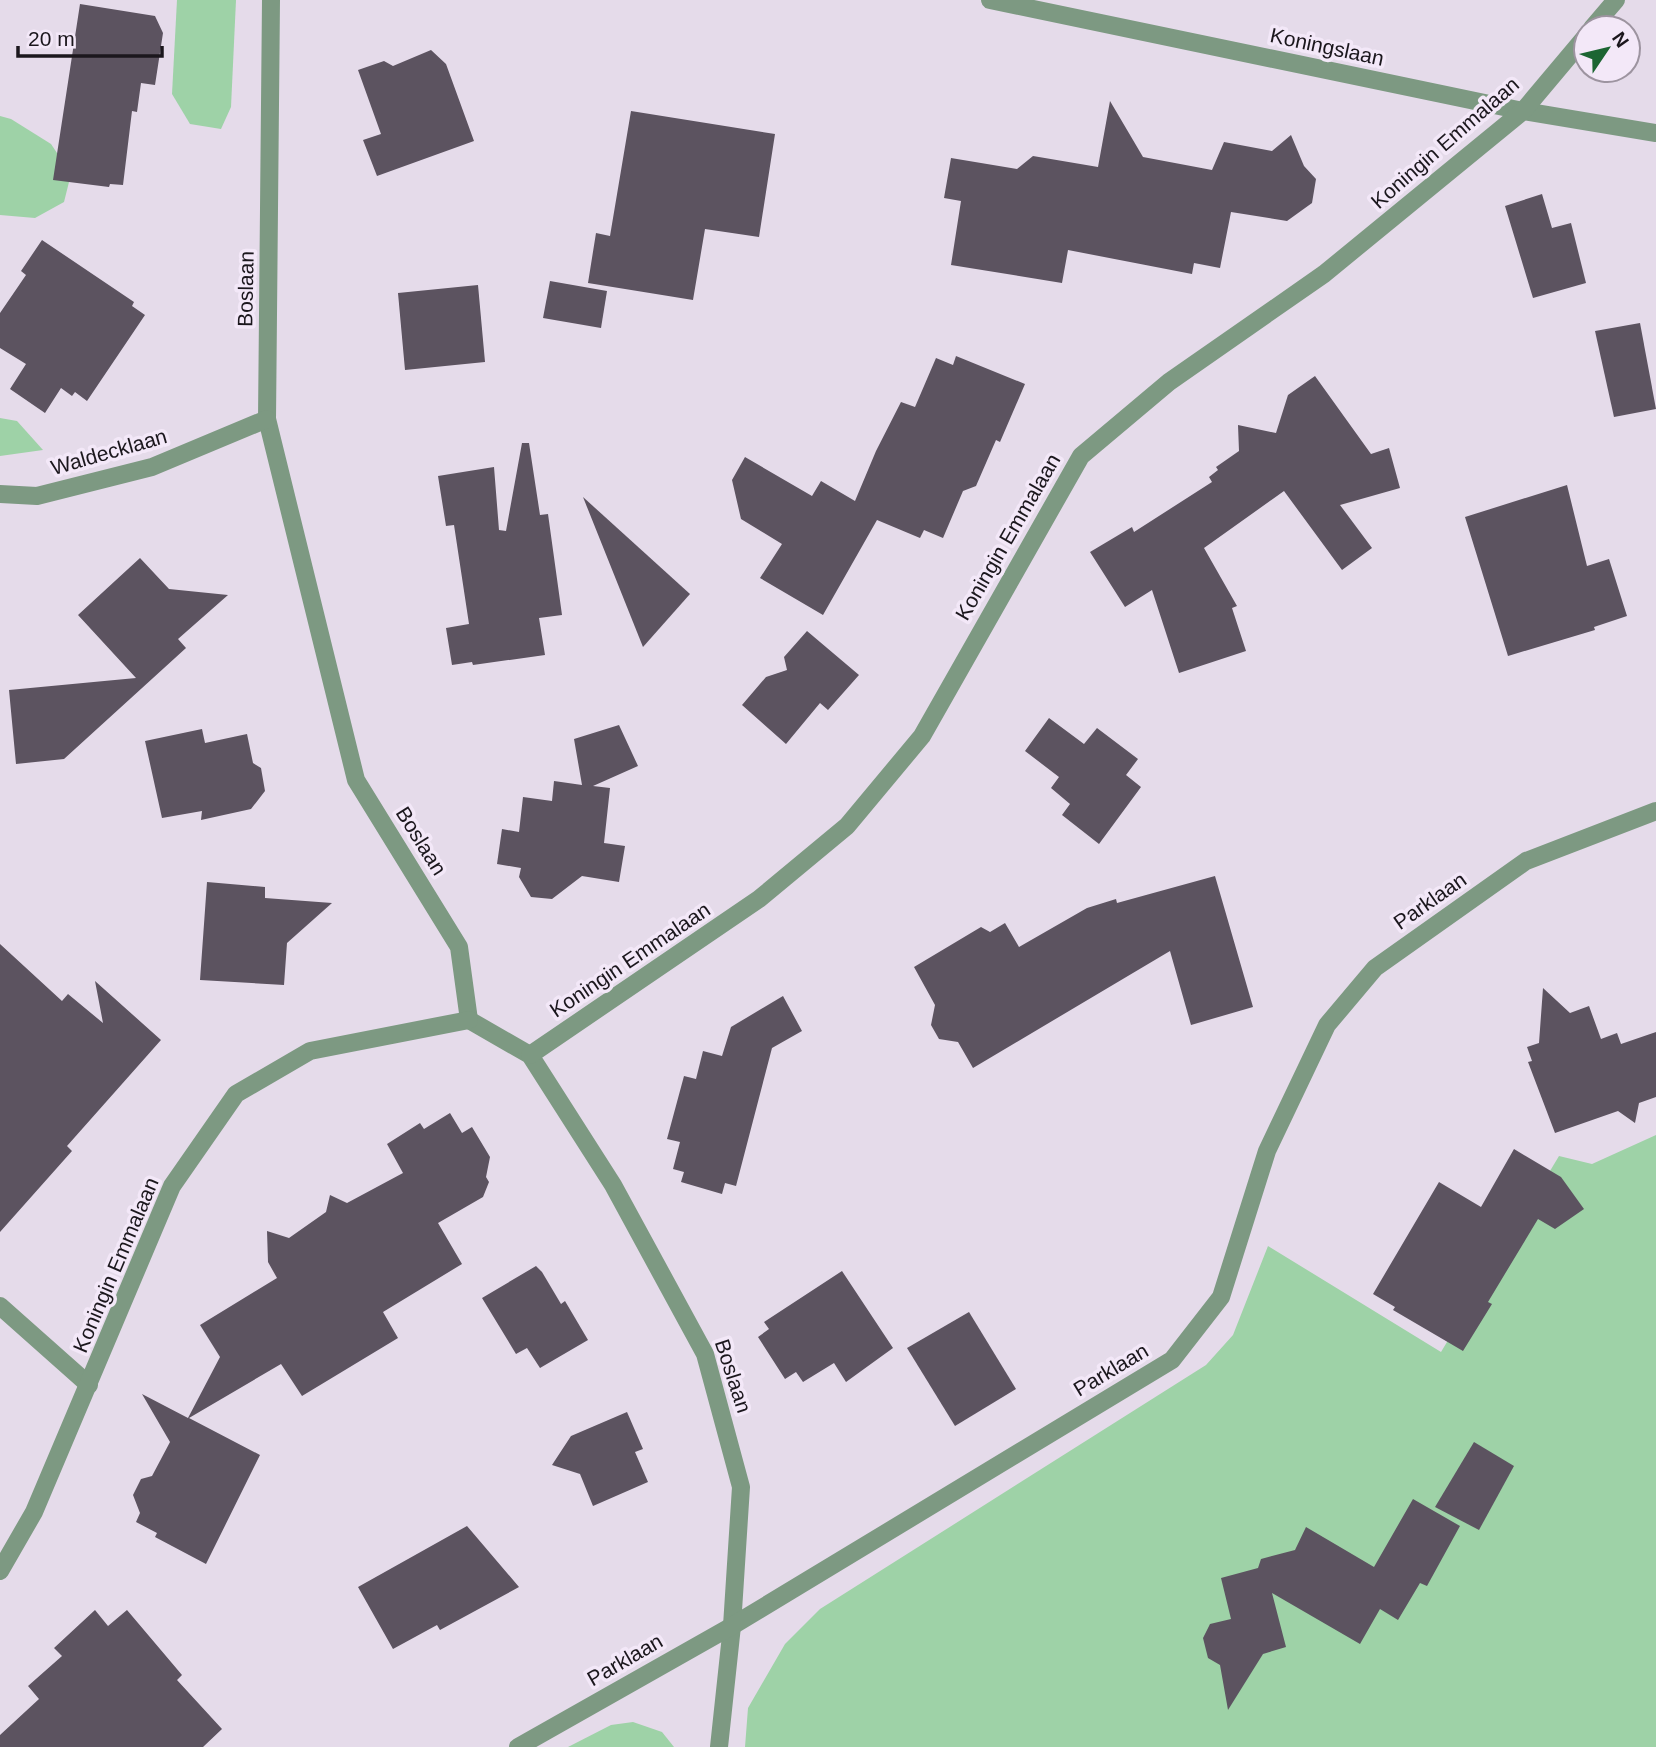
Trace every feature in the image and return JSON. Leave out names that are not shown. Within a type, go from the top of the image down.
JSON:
[{"type":"street","name":"Boslaan","points":[[271,0],[267,419],[356,780],[459,947],[469,1020],[530,1055],[613,1185],[705,1354],[741,1487],[732,1626],[719,1747]]},
{"type":"street","name":"Koningslaan","points":[[990,0],[1523,111],[1656,133]]},
{"type":"street","points":[[1604,14],[1616,0]]},
{"type":"street","name":"Koningin Emmalaan","points":[[530,1055],[759,900],[847,827],[922,736],[1081,456],[1168,382],[1324,274],[1523,111],[1572,53]]},
{"type":"street","name":"Waldecklaan","points":[[0,495],[37,496],[152,467],[267,419]]},
{"type":"street","name":"Parklaan","points":[[518,1747],[732,1626],[1172,1360],[1221,1297],[1267,1151],[1327,1025],[1375,968],[1526,861],[1656,811]]},
{"type":"street","name":"Koningin Emmalaan","points":[[0,1571],[34,1512],[172,1186],[236,1094],[310,1051],[469,1020]]},
{"type":"street","points":[[0,1306],[89,1385]]},
{"type":"green space","points":[[177,0],[236,0],[231,107],[221,129],[190,124],[172,94]]},
{"type":"green space","points":[[0,116],[11,119],[51,144],[71,174],[64,202],[35,218],[0,215]]},
{"type":"green space","points":[[0,418],[17,421],[43,450],[0,456]]},
{"type":"green space","points":[[1656,1135],[1656,1747],[745,1747],[748,1708],[785,1644],[820,1609],[1206,1365],[1233,1335],[1268,1246],[1441,1352],[1559,1156],[1592,1164]]},
{"type":"green space","points":[[633,1722],[662,1732],[674,1747],[568,1747],[611,1725]]},
{"type":"building","points":[[80,4],[155,16],[163,33],[155,85],[141,83],[137,112],[132,111],[123,185],[110,184],[109,187],[53,180]]},
{"type":"building","points":[[431,50],[446,64],[474,141],[377,176],[363,140],[381,134],[358,70],[384,61],[393,66]]},
{"type":"building","points":[[1110,101],[1143,157],[1212,170],[1224,142],[1272,151],[1291,135],[1304,166],[1316,179],[1312,203],[1287,221],[1231,212],[1220,268],[1194,263],[1192,274],[1068,250],[1062,283],[951,265],[961,201],[944,198],[951,158],[1017,169],[1033,156],[1098,167]]},
{"type":"building","points":[[631,111],[775,134],[759,237],[705,229],[693,300],[588,283],[596,233],[610,236]]},
{"type":"building","points":[[1542,194],[1552,228],[1571,223],[1586,283],[1533,298],[1505,206]]},
{"type":"building","points":[[42,240],[134,302],[132,306],[145,315],[87,401],[75,392],[72,396],[61,388],[45,413],[10,389],[26,364],[0,348],[0,313],[26,275],[21,271]]},
{"type":"building","points":[[550,281],[607,291],[601,328],[543,318]]},
{"type":"building","points":[[478,285],[485,362],[405,370],[398,293]]},
{"type":"building","points":[[1640,323],[1656,409],[1614,417],[1595,331]]},
{"type":"building","points":[[956,356],[1025,384],[1000,442],[996,440],[976,486],[963,491],[943,538],[924,530],[920,538],[877,520],[823,615],[760,578],[782,544],[741,519],[732,480],[745,457],[812,496],[821,481],[855,501],[901,402],[915,407],[936,358],[953,365]]},
{"type":"building","points":[[1315,376],[1371,454],[1389,448],[1400,488],[1340,505],[1372,548],[1342,570],[1284,491],[1204,548],[1237,606],[1232,608],[1246,651],[1179,673],[1152,590],[1125,607],[1090,552],[1132,527],[1134,532],[1212,482],[1209,477],[1218,470],[1216,467],[1239,451],[1238,425],[1276,433],[1288,395]]},
{"type":"building","points":[[522,443],[529,443],[540,515],[548,514],[562,615],[539,618],[545,655],[473,665],[472,662],[452,665],[446,628],[469,624],[454,525],[446,526],[438,476],[494,467],[499,530],[506,531]]},
{"type":"building","points":[[1567,485],[1587,566],[1609,559],[1627,616],[1594,627],[1595,630],[1508,656],[1465,517]]},
{"type":"building","points":[[583,497],[690,594],[643,647]]},
{"type":"building","points":[[140,558],[169,589],[228,595],[178,639],[186,648],[64,759],[16,764],[9,690],[136,678],[78,615]]},
{"type":"building","points":[[807,631],[859,675],[828,710],[820,703],[786,744],[742,705],[766,677],[787,670],[784,657]]},
{"type":"building","points":[[1049,718],[1084,744],[1097,728],[1138,759],[1126,775],[1141,787],[1099,844],[1062,815],[1070,804],[1051,788],[1059,777],[1025,751]]},
{"type":"building","points":[[619,725],[638,766],[593,786],[610,788],[604,843],[625,846],[619,882],[582,876],[552,899],[531,897],[519,877],[521,868],[497,864],[502,829],[519,832],[523,797],[552,801],[554,781],[582,785],[574,739]]},
{"type":"building","points":[[202,729],[205,743],[247,734],[253,763],[261,768],[265,791],[251,809],[201,820],[202,811],[162,818],[145,741]]},
{"type":"building","points":[[1215,876],[1253,1007],[1191,1025],[1170,951],[973,1068],[958,1042],[939,1039],[931,1025],[935,1005],[914,967],[981,927],[990,932],[1005,923],[1019,947],[1087,908],[1116,899],[1117,903]]},
{"type":"building","points":[[207,882],[265,887],[265,898],[332,903],[287,943],[284,985],[200,980]]},
{"type":"building","points":[[0,944],[62,1001],[68,994],[103,1023],[95,981],[161,1040],[67,1146],[72,1151],[0,1232]]},
{"type":"building","points":[[1543,988],[1570,1013],[1589,1006],[1601,1039],[1617,1033],[1621,1044],[1656,1032],[1656,1097],[1639,1103],[1635,1123],[1618,1111],[1555,1133],[1528,1062],[1532,1061],[1527,1047],[1539,1043]]},
{"type":"building","points":[[783,996],[802,1031],[772,1048],[736,1186],[725,1183],[722,1194],[681,1182],[684,1172],[673,1169],[680,1142],[667,1139],[684,1076],[696,1079],[703,1051],[722,1056],[731,1027]]},
{"type":"building","points":[[450,1113],[462,1133],[472,1127],[490,1157],[486,1177],[489,1182],[483,1197],[438,1223],[462,1264],[383,1312],[398,1338],[302,1396],[281,1364],[189,1418],[260,1455],[206,1564],[155,1537],[157,1533],[136,1522],[140,1513],[133,1495],[141,1479],[152,1476],[170,1442],[142,1394],[188,1418],[220,1357],[200,1325],[277,1278],[268,1262],[267,1231],[289,1238],[326,1212],[330,1195],[347,1203],[403,1173],[387,1144],[420,1123],[424,1129]]},
{"type":"building","points":[[1514,1149],[1561,1177],[1584,1209],[1555,1229],[1538,1219],[1488,1302],[1492,1304],[1463,1351],[1393,1310],[1395,1307],[1373,1294],[1439,1182],[1481,1207]]},
{"type":"building","points":[[536,1266],[561,1304],[565,1301],[588,1340],[540,1368],[527,1348],[516,1354],[482,1298]]},
{"type":"building","points":[[842,1271],[893,1348],[846,1382],[834,1363],[803,1382],[796,1372],[785,1379],[758,1337],[769,1329],[764,1322]]},
{"type":"building","points":[[969,1312],[1016,1389],[955,1426],[907,1348]]},
{"type":"building","points":[[627,1412],[643,1449],[635,1452],[648,1482],[593,1506],[580,1474],[552,1465],[571,1436]]},
{"type":"building","points":[[1474,1442],[1514,1466],[1479,1530],[1435,1507]]},
{"type":"building","points":[[1413,1499],[1460,1526],[1427,1586],[1420,1583],[1398,1620],[1380,1609],[1360,1644],[1272,1593],[1286,1647],[1263,1654],[1228,1710],[1220,1665],[1208,1658],[1203,1638],[1210,1624],[1231,1619],[1221,1578],[1258,1568],[1261,1559],[1295,1550],[1306,1527],[1374,1567]]},
{"type":"building","points":[[467,1526],[519,1587],[440,1630],[437,1625],[393,1649],[358,1587]]},
{"type":"building","points":[[95,1610],[108,1626],[127,1610],[182,1675],[177,1680],[222,1729],[203,1747],[0,1747],[0,1735],[39,1699],[28,1686],[62,1656],[54,1648]]}]
